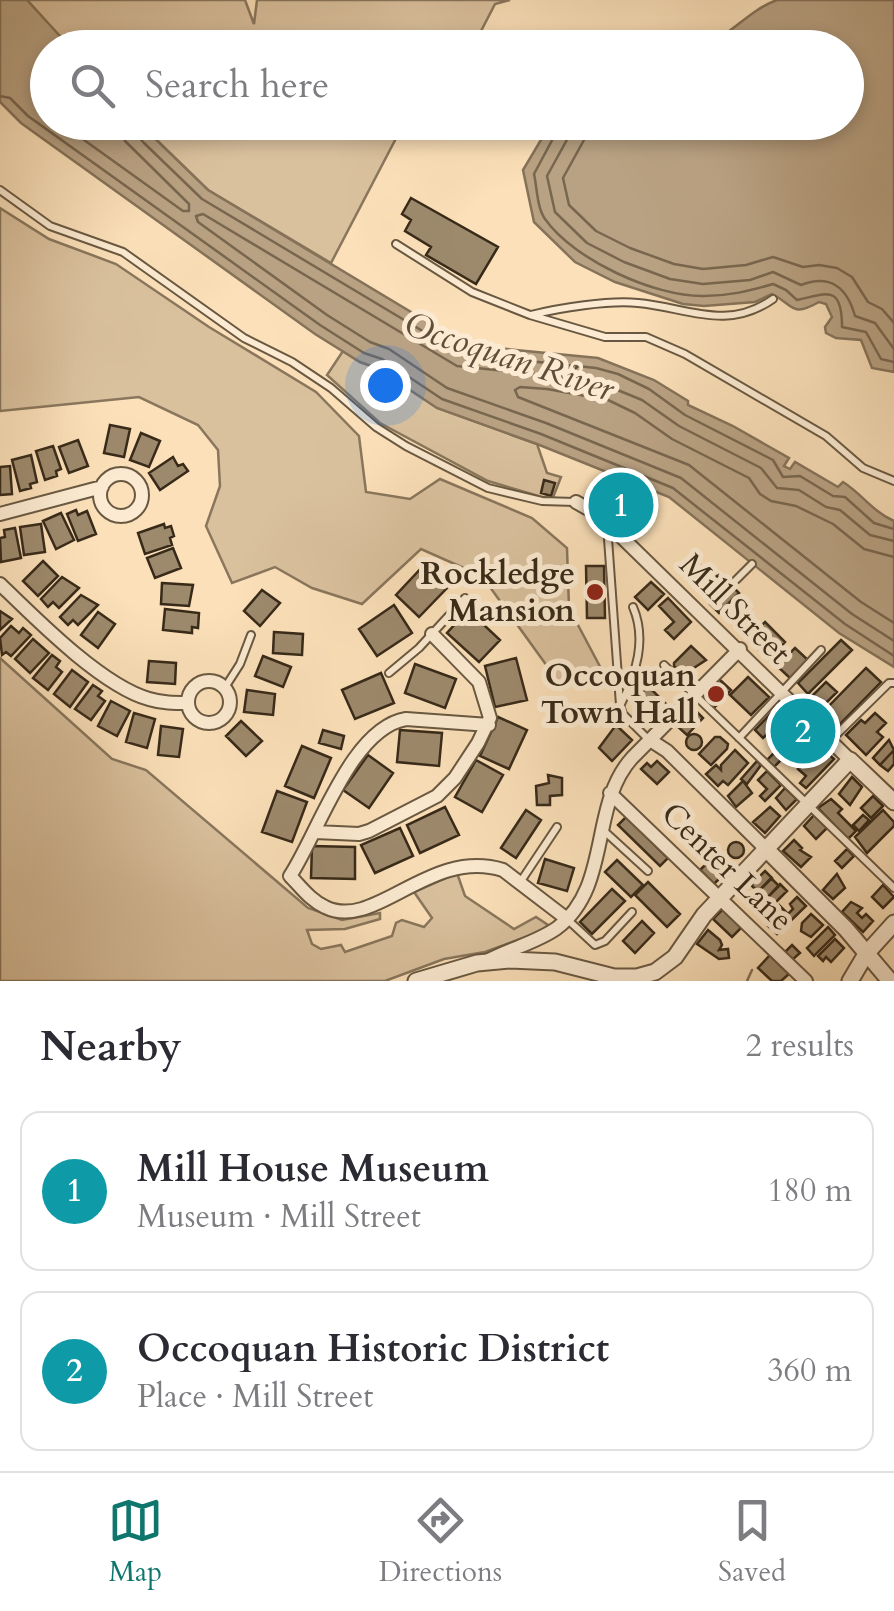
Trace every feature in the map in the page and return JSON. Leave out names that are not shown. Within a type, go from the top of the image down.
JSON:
[{"type":"street","points":[[0,514],[102,486]]},
{"type":"street","name":"Mill Street","points":[[576,502],[607,523],[894,802]]},
{"type":"street","points":[[0,584],[87,662],[127,690],[163,702],[188,703]]},
{"type":"street","points":[[315,832],[369,832],[437,796],[454,778],[488,725],[490,710],[479,682],[432,634]]},
{"type":"street","points":[[416,981],[485,962],[544,936],[567,919],[586,892],[610,793],[622,768],[740,650]]},
{"type":"street","points":[[203,682],[224,689],[229,707],[216,722],[197,720],[188,703],[192,690],[203,682]]},
{"type":"street","points":[[488,725],[406,719],[376,735],[346,772],[290,876],[312,900],[346,913],[367,909],[430,876],[467,866],[490,866],[520,882],[567,919]]},
{"type":"street","points":[[650,740],[666,751],[846,929],[890,981]]},
{"type":"street","points":[[485,962],[540,960],[614,977],[642,976],[664,967],[720,898],[850,760]]},
{"type":"street","name":"Center Lane","points":[[610,793],[806,981]]},
{"type":"street","points":[[850,981],[866,954],[894,924]]},
{"type":"lane","points":[[0,190],[50,226],[122,252],[244,338],[332,388],[376,427],[406,446],[488,488],[542,501],[576,502]]},
{"type":"lane","points":[[396,244],[472,292],[530,315],[605,337],[646,338],[685,354],[826,436],[863,468],[894,481]]},
{"type":"lane","points":[[530,315],[557,308],[627,302],[689,314],[730,315],[758,309],[773,299]]},
{"type":"lane","points":[[607,523],[620,705],[623,714],[650,740]]},
{"type":"lane","points":[[736,580],[752,564]]},
{"type":"lane","points":[[389,673],[465,598]]},
{"type":"lane","points":[[620,705],[639,652],[640,631],[634,606]]},
{"type":"lane","points":[[224,689],[240,664],[251,635]]},
{"type":"lane","points":[[739,738],[821,650]]},
{"type":"lane","points":[[664,665],[894,888]]},
{"type":"lane","points":[[830,741],[889,683],[894,683]]},
{"type":"lane","points":[[520,882],[557,827]]},
{"type":"lane","points":[[602,830],[648,871]]},
{"type":"lane","points":[[567,919],[595,945],[605,941],[632,912]]},
{"type":"shaded area","points":[[27,0],[245,0],[254,24],[257,0],[510,0],[495,4],[482,30],[54,30]]},
{"type":"shaded area","points":[[157,140],[395,140],[331,263],[208,190]]},
{"type":"shaded area","points":[[0,208],[49,239],[116,264],[316,392],[359,436],[366,492],[410,499],[440,479],[532,518],[567,548],[569,608],[606,678],[560,684],[482,576],[421,549],[362,604],[312,588],[275,567],[232,583],[206,526],[220,486],[218,450],[198,425],[139,397],[0,411]]},
{"type":"shaded area","points":[[343,351],[377,368],[437,408],[537,444],[547,473],[561,477],[552,500],[488,481],[380,423],[327,375]]},
{"type":"shaded area","points":[[0,658],[112,759],[146,770],[308,908],[342,920],[380,913],[380,919],[345,929],[307,930],[312,944],[321,949],[341,945],[345,952],[392,936],[396,923],[402,920],[424,927],[432,918],[414,892],[457,873],[465,896],[514,929],[536,917],[548,925],[542,931],[485,952],[444,959],[385,981],[0,981]]},
{"type":"water","name":"Occoquan River","points":[[0,0],[27,0],[54,30],[30,30],[30,129],[0,102]]},
{"type":"water","points":[[777,0],[894,0],[894,372],[872,368],[861,340],[826,333],[825,327],[832,317],[826,304],[819,302],[798,309],[772,294],[755,302],[683,304],[615,282],[575,262],[534,222],[523,170],[541,140],[864,140],[864,30],[730,30]]},
{"type":"water","name":"Occoquan River","points":[[45,140],[157,140],[208,190],[466,345],[598,358],[654,380],[688,401],[688,405],[789,458],[784,466],[790,469],[795,462],[838,487],[843,482],[894,521],[894,667],[839,633],[669,497],[437,408],[377,368],[315,334]]},
{"type":"building","points":[[411,198],[498,247],[476,284],[426,255],[431,247],[405,231],[411,220],[402,214]]},
{"type":"building","points":[[110,425],[130,429],[124,457],[104,453]]},
{"type":"building","points":[[141,433],[160,441],[149,467],[130,460]]},
{"type":"building","points":[[78,440],[88,466],[69,473],[59,447]]},
{"type":"building","points":[[53,446],[61,469],[56,471],[57,476],[45,480],[36,451]]},
{"type":"building","points":[[31,455],[37,482],[20,491],[12,460]]},
{"type":"building","points":[[173,457],[178,466],[183,464],[188,471],[160,490],[149,473]]},
{"type":"building","points":[[10,466],[12,494],[0,495],[0,467]]},
{"type":"building","points":[[544,480],[555,483],[551,496],[541,493]]},
{"type":"building","points":[[621,501],[630,510],[623,518],[613,510]]},
{"type":"building","points":[[76,510],[78,515],[87,511],[96,534],[78,541],[67,514]]},
{"type":"building","points":[[61,513],[74,540],[56,549],[43,521]]},
{"type":"building","points":[[41,524],[45,552],[24,555],[20,527]]},
{"type":"building","points":[[164,524],[165,528],[171,526],[172,545],[145,554],[138,533]]},
{"type":"building","points":[[15,528],[21,558],[1,562],[0,538],[5,537],[4,530]]},
{"type":"building","points":[[173,548],[181,568],[155,578],[147,558]]},
{"type":"building","points":[[693,558],[712,577],[699,590],[680,572]]},
{"type":"building","points":[[43,561],[58,576],[38,596],[23,581]]},
{"type":"building","points":[[425,564],[448,587],[419,617],[396,595]]},
{"type":"building","name":"Rockledge Mansion","points":[[586,566],[604,566],[605,618],[587,618]]},
{"type":"building","points":[[719,575],[727,582],[709,601],[701,593]]},
{"type":"building","points":[[62,577],[79,588],[59,608],[53,602],[48,607],[41,599]]},
{"type":"building","points":[[651,582],[664,594],[648,610],[635,597]]},
{"type":"building","points":[[162,583],[193,585],[189,606],[161,604]]},
{"type":"building","points":[[730,584],[739,593],[719,613],[710,604]]},
{"type":"building","points":[[262,590],[280,603],[260,626],[244,611]]},
{"type":"building","points":[[81,595],[98,605],[78,625],[73,620],[68,625],[60,617]]},
{"type":"building","points":[[668,598],[691,622],[674,639],[665,630],[674,622],[659,606]]},
{"type":"building","points":[[394,605],[412,633],[377,656],[359,629]]},
{"type":"building","points":[[165,609],[199,613],[198,628],[192,627],[192,633],[163,630]]},
{"type":"building","points":[[468,610],[500,640],[479,662],[447,633]]},
{"type":"building","points":[[0,611],[12,619],[0,630]]},
{"type":"building","points":[[98,612],[115,624],[98,648],[81,635]]},
{"type":"building","points":[[765,622],[785,642],[769,659],[748,639]]},
{"type":"building","points":[[11,626],[19,633],[23,628],[31,635],[11,656],[6,652],[2,655],[0,638]]},
{"type":"building","points":[[274,632],[303,634],[302,655],[273,653]]},
{"type":"building","points":[[33,639],[49,653],[30,673],[15,659]]},
{"type":"building","points":[[841,640],[852,650],[808,694],[798,683]]},
{"type":"building","points":[[691,646],[706,660],[683,675],[674,663]]},
{"type":"building","points":[[795,648],[808,660],[791,679],[777,666]]},
{"type":"building","points":[[52,655],[60,661],[56,667],[62,672],[48,690],[33,678]]},
{"type":"building","points":[[263,656],[291,667],[283,687],[255,676]]},
{"type":"building","points":[[516,658],[527,700],[495,707],[485,666]]},
{"type":"building","points":[[149,661],[176,663],[175,684],[147,682]]},
{"type":"building","points":[[415,664],[456,679],[445,708],[405,693]]},
{"type":"building","points":[[866,668],[881,682],[839,725],[825,710]]},
{"type":"building","points":[[72,670],[88,682],[70,707],[54,694]]},
{"type":"building","points":[[662,670],[668,676],[662,683],[655,677]]},
{"type":"building","points":[[381,673],[394,703],[355,719],[342,690]]},
{"type":"building","points":[[748,677],[769,697],[751,715],[730,695]]},
{"type":"building","name":"Occoquan Town Hall","points":[[719,679],[731,690],[713,709],[701,697]]},
{"type":"building","points":[[826,682],[837,692],[821,708],[811,697]]},
{"type":"building","points":[[93,685],[102,691],[98,696],[105,701],[91,720],[75,709]]},
{"type":"building","points":[[648,686],[667,705],[660,712],[640,694]]},
{"type":"building","points":[[247,690],[275,694],[273,715],[244,712]]},
{"type":"building","points":[[111,701],[130,711],[117,736],[98,726]]},
{"type":"building","points":[[778,706],[787,715],[763,738],[755,730]]},
{"type":"building","points":[[697,712],[703,718],[687,735],[677,726]]},
{"type":"building","points":[[134,713],[155,719],[147,748],[126,742]]},
{"type":"building","points":[[875,713],[886,723],[877,732],[883,737],[866,755],[846,735]]},
{"type":"building","points":[[788,716],[798,726],[781,744],[770,734]]},
{"type":"building","points":[[498,717],[527,730],[509,769],[480,756]]},
{"type":"building","points":[[241,721],[262,741],[246,756],[226,736]]},
{"type":"building","points":[[616,725],[632,740],[612,761],[599,748]]},
{"type":"building","points":[[161,726],[183,729],[179,757],[158,755]]},
{"type":"building","points":[[800,727],[814,741],[796,760],[788,753],[774,767],[767,760]]},
{"type":"building","points":[[323,730],[344,736],[341,749],[319,743]]},
{"type":"building","points":[[400,730],[442,733],[439,766],[397,762]]},
{"type":"building","points":[[694,734],[702,742],[694,750],[686,742]]},
{"type":"building","points":[[715,737],[728,744],[711,765],[699,754]]},
{"type":"building","points":[[889,740],[894,750],[880,765],[873,758]]},
{"type":"building","points":[[814,741],[834,759],[806,788],[800,783],[806,776],[798,769],[802,766],[796,760]]},
{"type":"building","points":[[302,746],[331,758],[314,798],[285,786]]},
{"type":"building","points":[[735,750],[748,763],[728,785],[723,781],[718,786],[706,774],[716,765],[721,770]]},
{"type":"building","points":[[894,750],[894,764],[888,771],[880,765]]},
{"type":"building","points":[[368,755],[393,773],[369,808],[343,790]]},
{"type":"building","points":[[476,760],[503,775],[482,812],[455,797]]},
{"type":"building","points":[[657,761],[669,772],[657,784],[641,769]]},
{"type":"building","points":[[757,761],[761,765],[747,784],[741,779]]},
{"type":"building","points":[[767,771],[781,785],[765,801],[760,796],[767,789],[758,780]]},
{"type":"building","points":[[548,775],[562,778],[562,795],[550,796],[550,805],[537,805],[536,786],[549,783]]},
{"type":"building","points":[[852,777],[862,787],[850,805],[839,794]]},
{"type":"building","points":[[743,781],[752,793],[736,807],[728,796]]},
{"type":"building","points":[[785,788],[797,799],[786,810],[776,798]]},
{"type":"building","points":[[277,791],[307,802],[292,842],[262,832]]},
{"type":"building","points":[[873,796],[883,806],[871,818],[861,808]]},
{"type":"building","points":[[831,799],[842,809],[838,813],[856,831],[848,839],[818,808]]},
{"type":"building","points":[[445,807],[459,835],[420,853],[407,825]]},
{"type":"building","points":[[770,807],[780,816],[765,833],[753,822]]},
{"type":"building","points":[[526,810],[541,820],[516,858],[501,848]]},
{"type":"building","points":[[883,810],[894,826],[867,853],[855,837]]},
{"type":"building","points":[[814,815],[827,828],[816,839],[804,826]]},
{"type":"building","points":[[863,815],[869,820],[859,831],[853,825]]},
{"type":"building","points":[[626,817],[668,858],[660,866],[618,825]]},
{"type":"building","points":[[400,828],[413,856],[375,873],[361,845]]},
{"type":"building","points":[[794,840],[811,857],[801,867],[783,851]]},
{"type":"building","points":[[736,842],[744,850],[736,858],[728,850]]},
{"type":"building","points":[[312,846],[355,847],[355,879],[311,878]]},
{"type":"building","points":[[847,849],[854,856],[842,868],[835,861]]},
{"type":"building","points":[[545,859],[574,868],[567,891],[538,883]]},
{"type":"building","points":[[617,860],[643,885],[631,897],[605,872]]},
{"type":"building","points":[[707,863],[721,877],[714,884],[700,870]]},
{"type":"building","points":[[765,871],[772,878],[758,892],[751,885]]},
{"type":"building","points":[[837,874],[845,888],[833,899],[823,890]]},
{"type":"building","points":[[771,878],[779,886],[765,900],[757,893]]},
{"type":"building","points":[[648,882],[680,914],[667,927],[635,895]]},
{"type":"building","points":[[780,884],[787,891],[773,905],[766,899]]},
{"type":"building","points":[[883,885],[894,897],[883,908],[872,897]]},
{"type":"building","points":[[612,889],[625,901],[592,934],[580,922]]},
{"type":"building","points":[[797,897],[806,906],[777,934],[768,926],[777,917],[771,912],[779,905],[788,914]]},
{"type":"building","points":[[851,902],[862,908],[857,913],[862,918],[866,914],[873,921],[863,932],[842,912]]},
{"type":"building","points":[[723,909],[741,928],[732,937],[713,919]]},
{"type":"building","points":[[811,914],[823,925],[811,937],[801,931],[802,923]]},
{"type":"building","points":[[642,921],[654,933],[635,953],[623,941]]},
{"type":"building","points":[[828,927],[835,935],[814,956],[807,948]]},
{"type":"building","points":[[708,930],[720,940],[719,950],[728,949],[729,958],[719,959],[697,944]]},
{"type":"building","points":[[835,939],[844,948],[831,962],[826,957],[823,961],[818,956]]},
{"type":"building","points":[[792,945],[800,953],[792,960],[785,952]]},
{"type":"building","points":[[770,955],[789,974],[781,981],[772,981],[758,968]]},
{"type":"waterway","points":[[747,981],[752,970]]},
{"type":"place","name":"Mill House Museum","points":[[621,505]]},
{"type":"place","name":"Rockledge Mansion","points":[[595,592]]},
{"type":"place","name":"Occoquan Town Hall","points":[[716,694]]},
{"type":"place","name":"Occoquan Historic District","points":[[803,731]]}]
